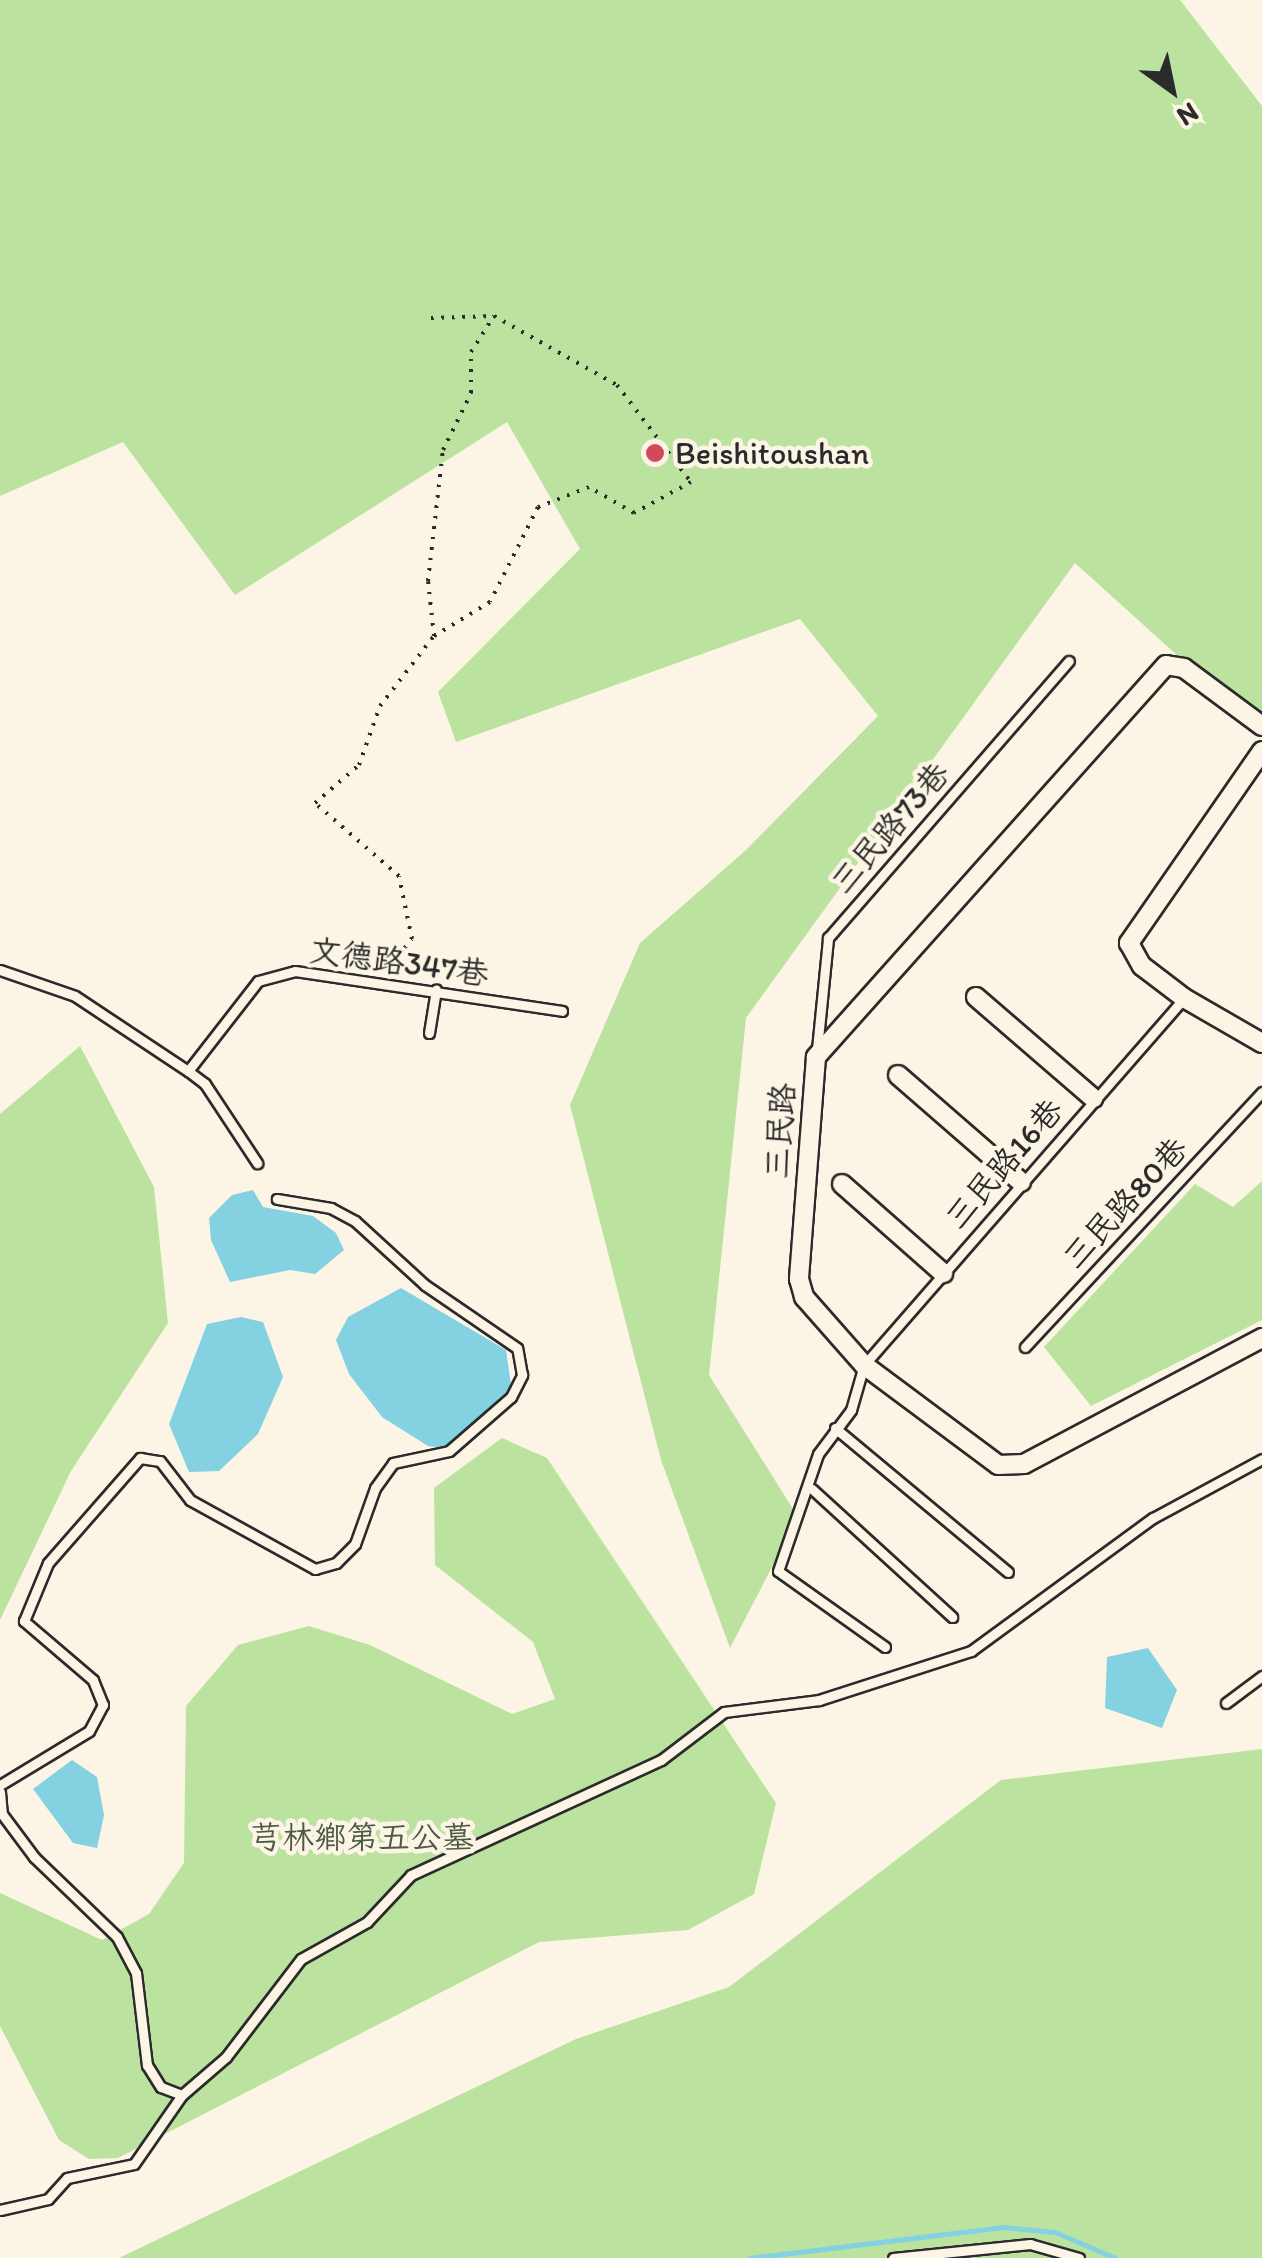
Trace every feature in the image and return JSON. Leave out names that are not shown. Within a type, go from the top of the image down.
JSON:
[{"type":"street","name":"三民路","points":[[1262,726],[1184,668],[1166,666],[816,1057],[799,1279],[804,1297],[864,1365],[998,1466],[1024,1464],[1262,1338]]},
{"type":"street","points":[[1262,751],[1129,943],[1142,966],[1184,998],[1262,1043]]},
{"type":"street","points":[[976,998],[1093,1098]]},
{"type":"street","points":[[898,1075],[1021,1182]]},
{"type":"street","points":[[842,1184],[942,1274]]},
{"type":"lane","name":"三民路73巷","points":[[816,1057],[828,938],[1069,661]]},
{"type":"lane","points":[[0,970],[75,996],[188,1071],[205,1084],[257,1163]]},
{"type":"lane","name":"文德路347巷","points":[[188,1071],[258,981],[294,971],[562,1011]]},
{"type":"lane","points":[[429,1033],[436,990]]},
{"type":"lane","name":"三民路16巷","points":[[864,1365],[1184,998]]},
{"type":"lane","name":"三民路80巷","points":[[1025,1347],[1262,1092]]},
{"type":"lane","points":[[182,2095],[161,2088],[147,2065],[136,1973],[118,1937],[34,1857],[2,1814],[0,1788],[89,1730],[103,1705],[93,1680],[24,1621],[48,1563],[140,1458],[160,1461],[190,1500],[315,1569],[336,1563],[355,1544],[375,1488],[393,1463],[448,1451],[517,1386],[522,1374],[517,1348],[424,1286],[356,1220],[331,1208],[277,1199]]},
{"type":"lane","points":[[864,1365],[851,1410],[818,1454],[812,1489],[778,1571],[885,1648]]},
{"type":"lane","points":[[836,1428],[1008,1572]]},
{"type":"lane","points":[[0,2210],[48,2200],[67,2178],[134,2164],[182,2095],[226,2057],[301,1958],[367,1922],[411,1876],[660,1760],[724,1712],[819,1700],[972,1650],[1153,1518],[1262,1459]]},
{"type":"lane","points":[[812,1489],[952,1618]]},
{"type":"lane","points":[[1226,1703],[1262,1676]]},
{"type":"lane","points":[[893,2258],[1030,2244],[1079,2258]]},
{"type":"path","points":[[374,984],[412,938],[399,876],[314,803],[359,765],[380,706],[434,636],[490,602],[538,507],[589,488],[634,513],[691,482],[617,385],[494,316],[431,318]]},
{"type":"path","points":[[434,636],[428,581],[443,450],[471,393],[471,352],[494,316]]},
{"type":"green space","points":[[0,0],[1180,0],[1262,106],[1262,732],[1075,563],[746,1018],[709,1375],[798,1517],[730,1648],[661,1460],[570,1105],[640,943],[746,850],[878,716],[800,619],[456,742],[438,692],[580,549],[507,422],[235,595],[123,442],[0,496]]},
{"type":"green space","points":[[80,1046],[154,1187],[168,1323],[71,1471],[0,1620],[0,1114]]},
{"type":"green space","points":[[1262,1181],[1262,1320],[1091,1406],[1044,1347],[1195,1184],[1233,1207]]},
{"type":"green space","name":"芎林鄉第五公墓","points":[[502,1438],[547,1458],[776,1803],[754,1894],[688,1930],[539,1942],[118,2158],[89,2159],[59,2140],[0,2026],[0,1893],[102,1940],[149,1914],[184,1863],[186,1706],[238,1645],[309,1626],[370,1645],[512,1714],[555,1699],[533,1642],[435,1565],[434,1488]]},
{"type":"green space","points":[[1262,1749],[1262,2258],[119,2258],[576,2039],[729,1987],[1001,1780]]},
{"type":"water","points":[[253,1190],[263,1207],[313,1216],[336,1233],[344,1250],[315,1274],[290,1270],[230,1282],[211,1240],[209,1218],[232,1195]]},
{"type":"water","points":[[401,1288],[506,1350],[512,1391],[447,1448],[428,1446],[382,1417],[349,1374],[336,1340],[348,1317]]},
{"type":"water","points":[[241,1317],[263,1322],[283,1377],[258,1434],[219,1471],[189,1472],[169,1424],[207,1324]]},
{"type":"water","points":[[1148,1648],[1177,1690],[1162,1728],[1105,1708],[1107,1657]]},
{"type":"water","points":[[72,1760],[97,1777],[104,1815],[97,1848],[73,1843],[33,1789]]},
{"type":"waterway","points":[[750,2258],[1003,2227],[1055,2232],[1115,2258]]},
{"type":"place","name":"Beishitoushan","points":[[655,453]]}]
